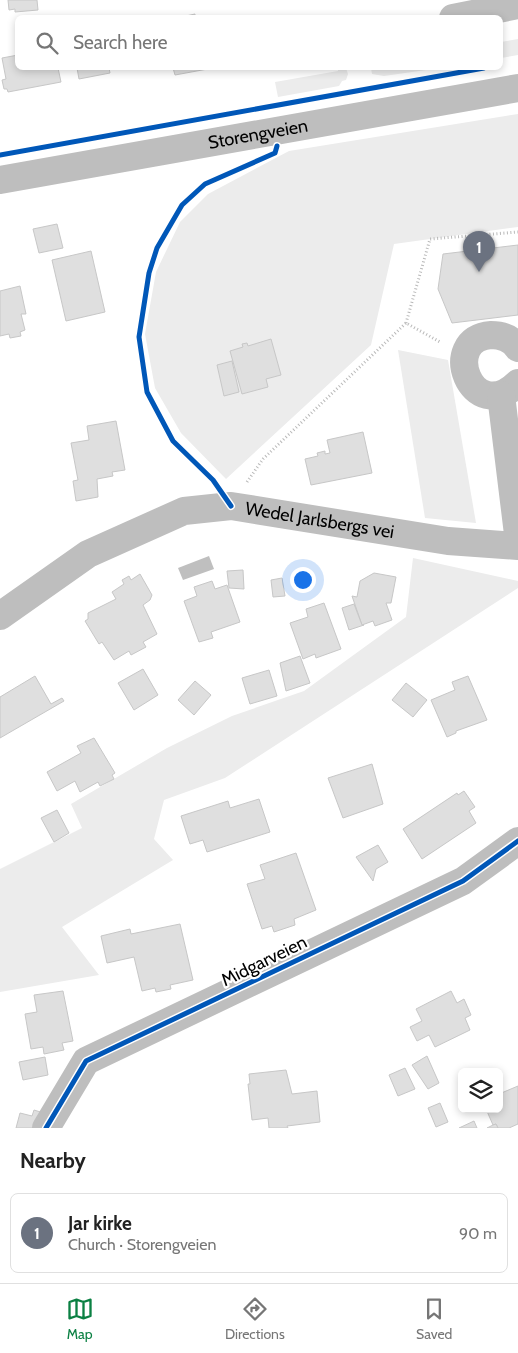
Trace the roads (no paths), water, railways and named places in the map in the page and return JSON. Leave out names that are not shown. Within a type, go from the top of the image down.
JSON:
[{"type":"street","points":[[468,15],[518,5]]},
{"type":"street","name":"Storengveien","points":[[0,180],[518,88]]},
{"type":"street","points":[[518,348],[508,338],[498,335],[478,339],[465,356],[464,374],[475,389],[492,396],[509,389],[518,534]]},
{"type":"street","name":"Wedel Jarlsbergs vei","points":[[0,616],[88,554],[184,512],[230,506],[448,541],[518,546]]},
{"type":"street","name":"Midgarveien","points":[[46,1128],[86,1060],[463,881],[518,841]]},
{"type":"place","name":"Jar kirke","points":[[479,272]]}]
